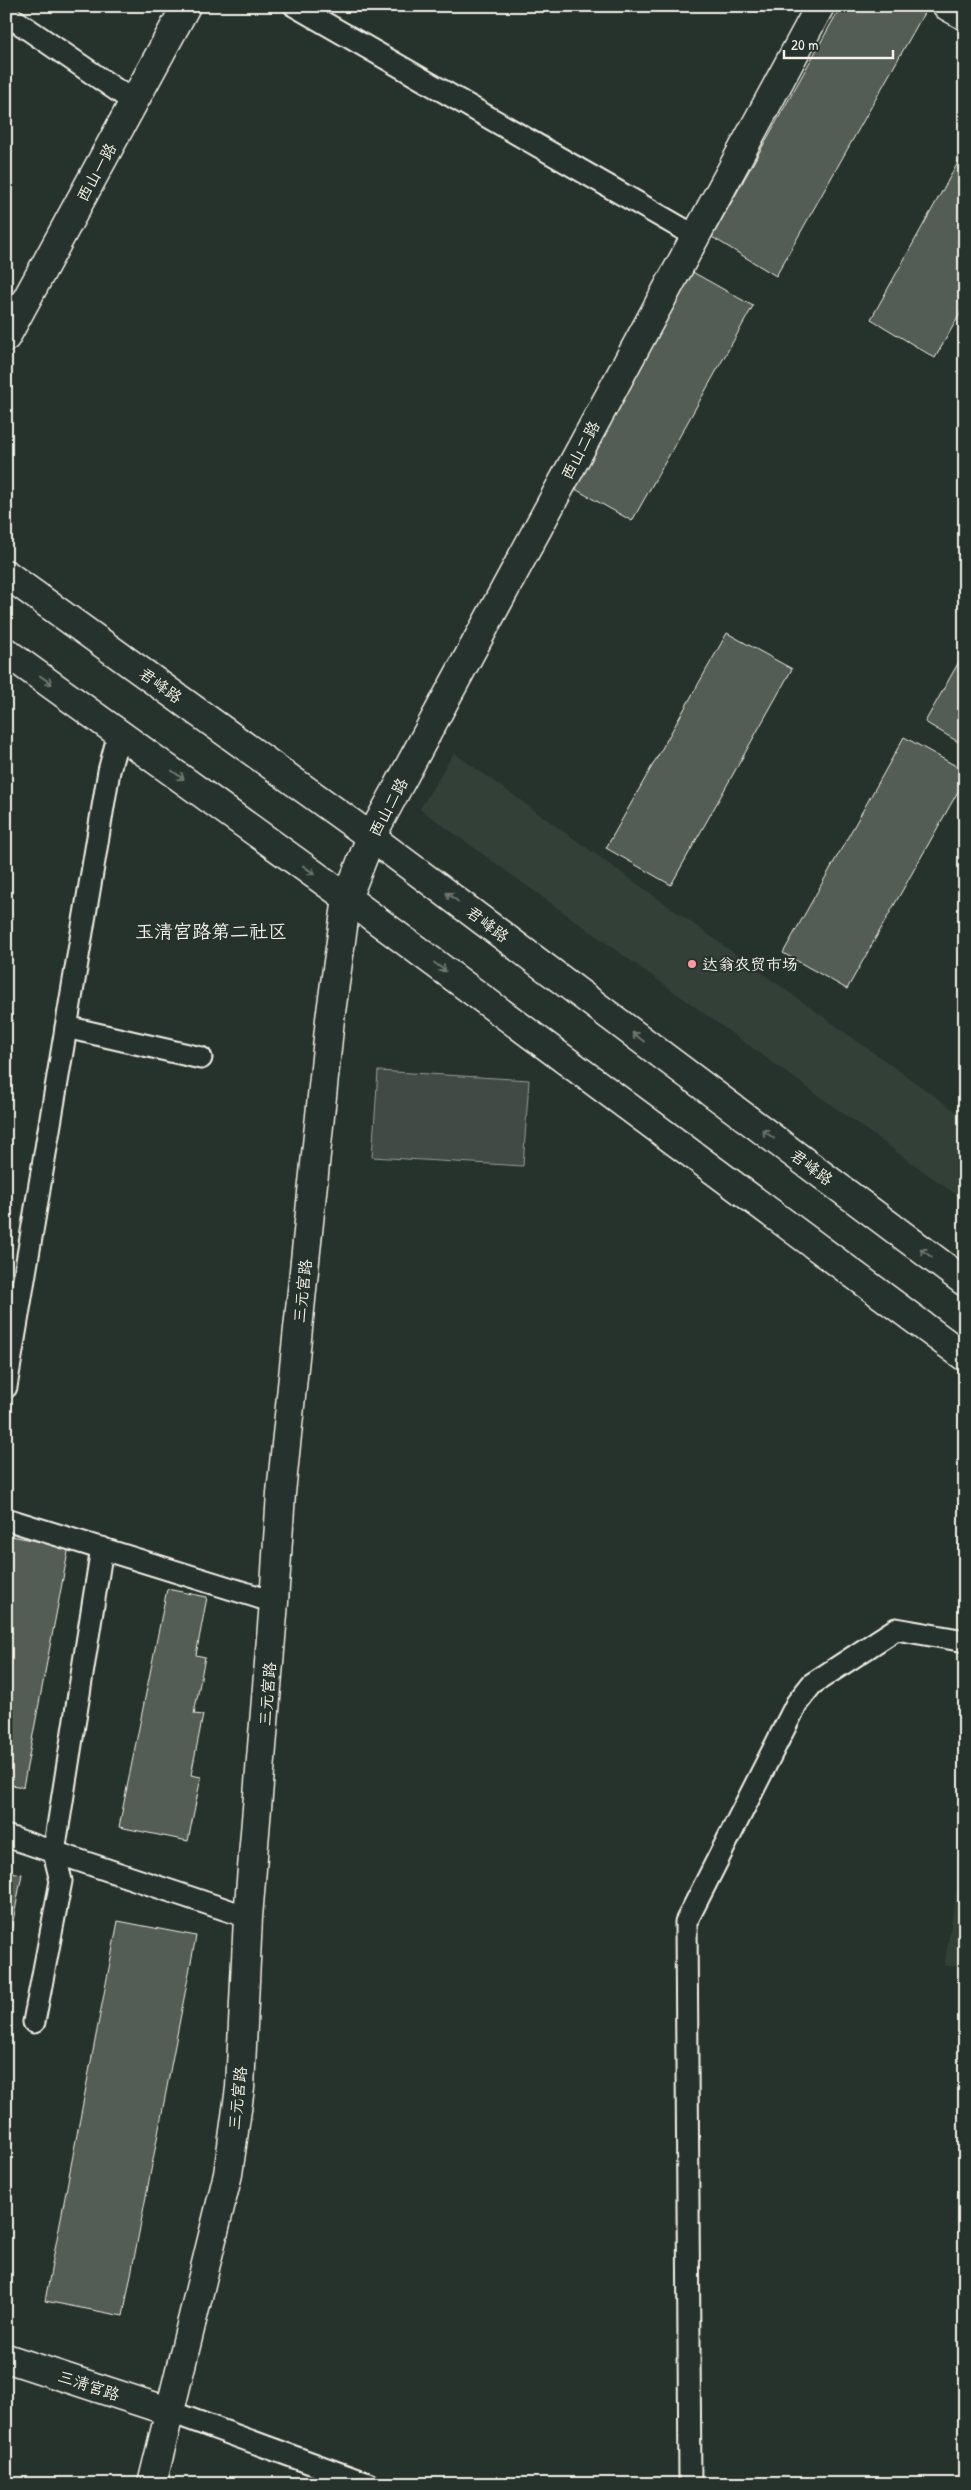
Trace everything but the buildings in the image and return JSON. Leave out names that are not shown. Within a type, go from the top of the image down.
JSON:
[{"type":"street","name":"西山一路","points":[[6,337],[186,6]]},
{"type":"street","name":"西山二路","points":[[347,898],[371,837],[820,6]]},
{"type":"street","points":[[947,6],[965,16]]},
{"type":"street","name":"君峰路","points":[[6,574],[371,837],[965,1282]]},
{"type":"street","points":[[6,652],[347,898],[965,1357]]},
{"type":"street","name":"三元宫路","points":[[152,2484],[228,2174],[240,2088],[248,1917],[284,1464],[330,1019],[347,898]]},
{"type":"street","name":"三清宫路","points":[[6,2358],[171,2412]]},
{"type":"lane","points":[[295,6],[695,236]]},
{"type":"lane","points":[[6,14],[134,102]]},
{"type":"lane","points":[[6,1387],[109,772],[119,733]]},
{"type":"lane","points":[[66,1027],[202,1058]]},
{"type":"lane","points":[[6,1519],[274,1602]]},
{"type":"lane","points":[[34,2022],[61,1881],[54,1852],[102,1548]]},
{"type":"lane","points":[[690,2484],[686,1922],[797,1702],[812,1684],[896,1629],[965,1641]]},
{"type":"lane","points":[[6,1836],[248,1917]]},
{"type":"lane","points":[[171,2412],[368,2484]]},
{"type":"shaded area","name":"达翁农贸市场","points":[[454,753],[965,1118],[965,1201],[420,809]]},
{"type":"shaded area","points":[[378,1071],[529,1080],[523,1166],[372,1157]]},
{"type":"shaded area","points":[[965,1841],[965,1966],[944,1966]]},
{"type":"place","name":"达翁农贸市场","points":[[692,964]]},
{"type":"district","name":"玉清宫路第二社区","points":[[211,931]]}]
